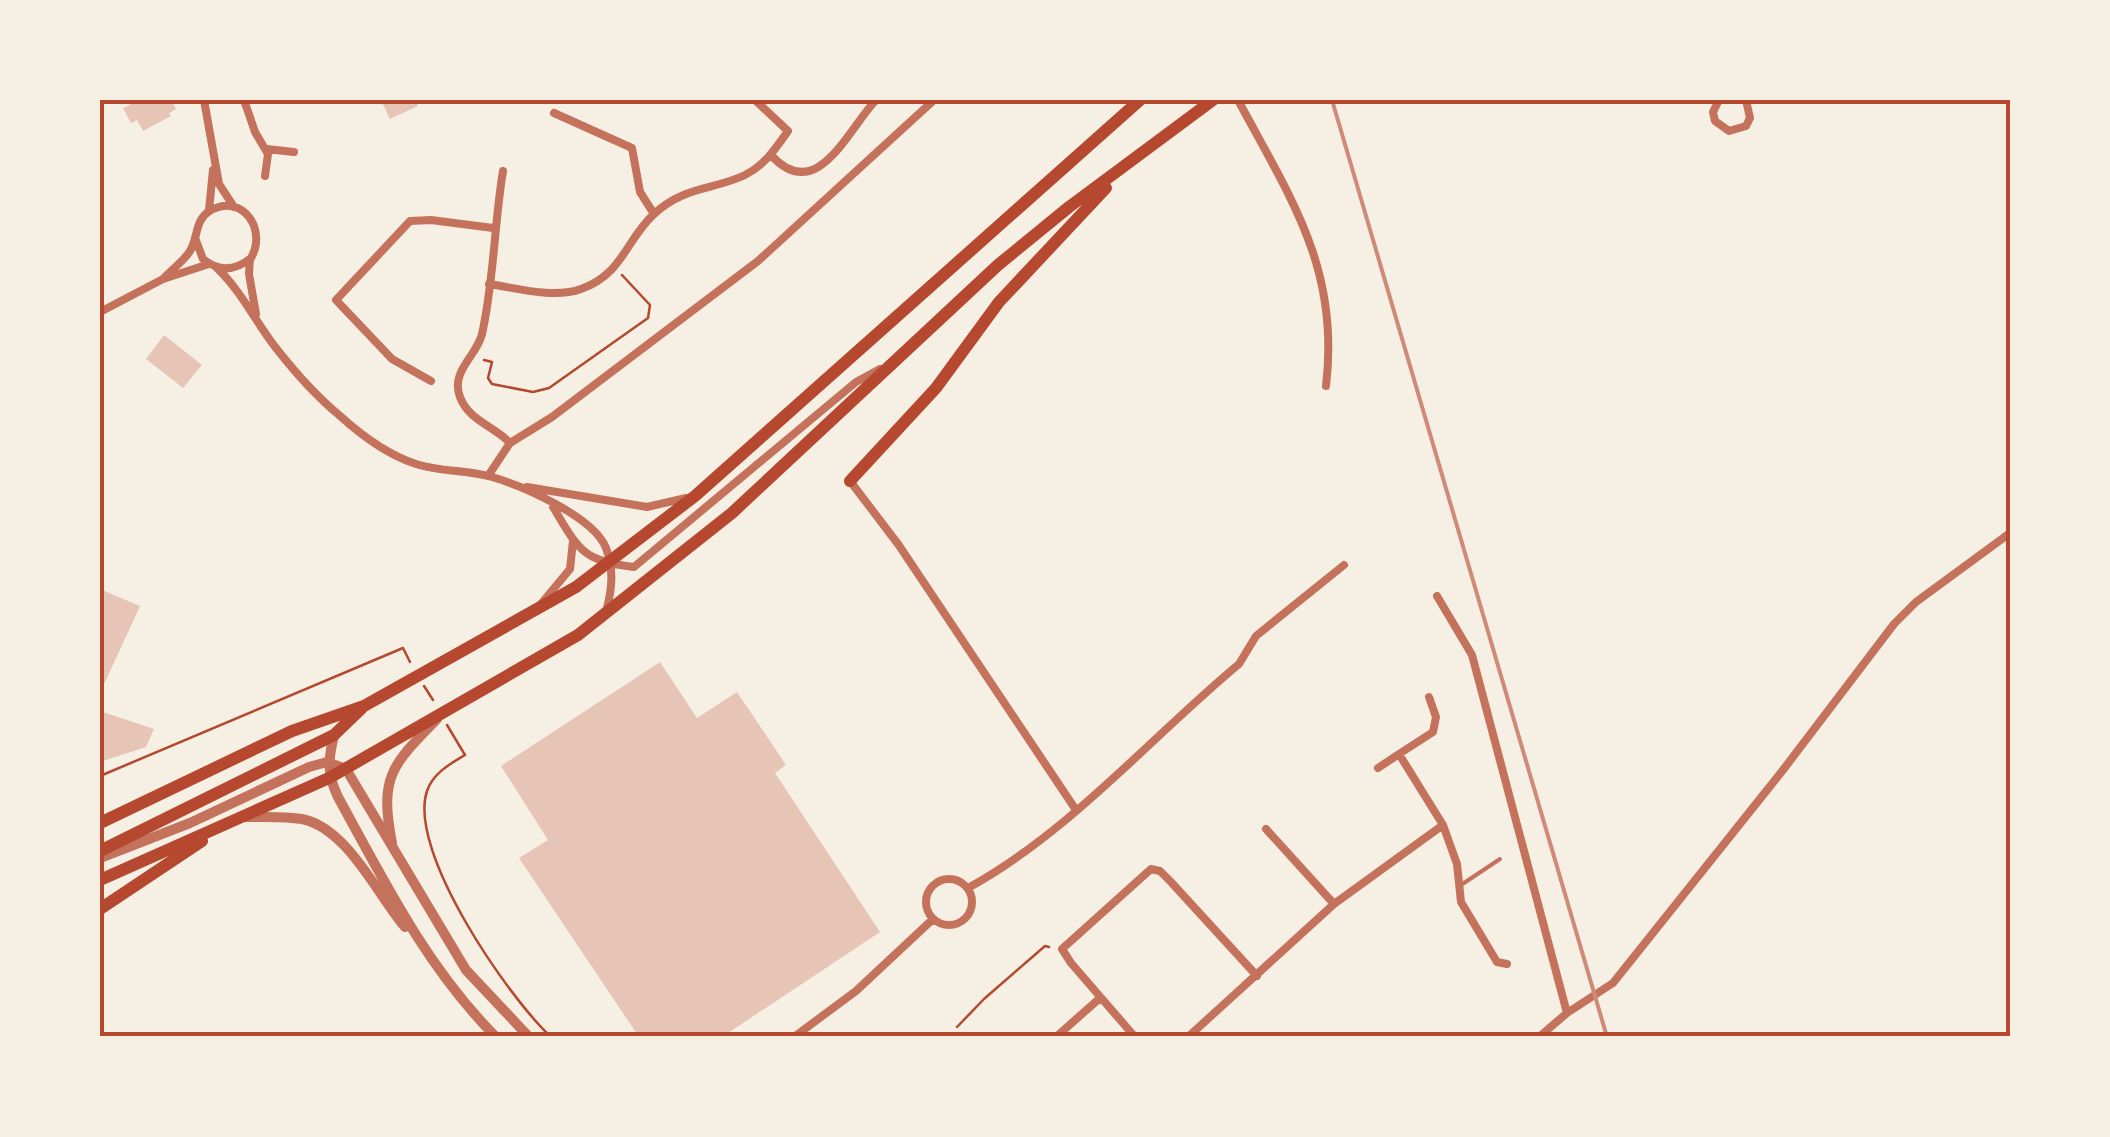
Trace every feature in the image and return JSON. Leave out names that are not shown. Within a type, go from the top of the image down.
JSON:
[{"type":"main road","points":[[100,823],[292,731],[364,706],[610,564],[695,496],[1140,100]]},
{"type":"main road","points":[[100,880],[346,770],[578,635],[732,513],[998,265],[1214,100]]},
{"type":"main road","points":[[850,481],[936,388],[998,302],[1129,165]]},
{"type":"main road","points":[[100,854],[334,735],[364,706]]},
{"type":"main road","points":[[100,908],[221,828]]},
{"type":"street","points":[[100,312],[162,279],[213,266],[235,268],[255,250],[258,232],[250,216],[234,207],[219,184],[204,100]]},
{"type":"street","points":[[244,100],[255,132],[266,149],[265,176]]},
{"type":"street","points":[[489,284],[574,292],[597,282],[616,268],[654,214],[695,188],[746,174],[770,155],[788,130],[756,100]]},
{"type":"street","points":[[770,155],[796,173],[809,174],[824,164],[876,100]]},
{"type":"street","points":[[488,476],[510,444],[758,261],[934,100]]},
{"type":"street","points":[[1238,100],[1306,230],[1323,279],[1330,352],[1326,386]]},
{"type":"street","points":[[1719,100],[1713,112],[1715,121],[1729,132],[1746,126],[1750,108],[1746,100]]},
{"type":"street","points":[[554,113],[632,148],[640,192],[654,214]]},
{"type":"street","points":[[266,149],[294,152]]},
{"type":"street","points":[[162,279],[190,251],[210,209],[212,160]]},
{"type":"street","points":[[502,171],[482,335],[468,355],[458,388],[470,414],[490,425],[510,444]]},
{"type":"street","points":[[203,217],[220,207],[234,207]]},
{"type":"street","points":[[431,380],[392,360],[336,300],[410,221],[493,228]]},
{"type":"street","points":[[195,238],[199,253],[238,290],[276,348],[338,414],[390,453],[436,470],[488,476],[518,486],[647,507],[695,496]]},
{"type":"street","points":[[250,258],[256,319]]},
{"type":"street","points":[[550,503],[589,558],[634,567],[856,382],[896,361]]},
{"type":"street","points":[[850,481],[898,544],[1076,810]]},
{"type":"street","points":[[518,486],[582,520],[606,545],[613,583],[606,614]]},
{"type":"street","points":[[1539,1037],[1613,983],[1837,699],[1868,654],[1916,602],[2010,534]]},
{"type":"street","points":[[534,611],[570,569],[574,541]]},
{"type":"street","points":[[968,888],[990,876],[1076,810],[1239,664],[1256,636],[1344,565]]},
{"type":"street","points":[[1437,596],[1472,655],[1567,1014]]},
{"type":"street","points":[[1378,768],[1433,732],[1436,717],[1428,696]]},
{"type":"street","points":[[394,854],[386,815],[394,765],[440,718]]},
{"type":"street","points":[[334,735],[327,762],[329,778],[422,946]]},
{"type":"street","points":[[1399,754],[1443,825],[1457,864],[1461,902],[1476,932],[1497,962],[1507,964]]},
{"type":"street","points":[[100,854],[190,823],[309,767],[327,762],[346,770],[466,970],[529,1037]]},
{"type":"street","points":[[246,816],[304,819],[342,842],[384,902],[471,1012],[496,1037]]},
{"type":"street","points":[[1188,1037],[1334,904],[1443,825]]},
{"type":"street","points":[[1266,830],[1334,904]]},
{"type":"street","points":[[1135,1037],[1062,949],[1151,869],[1171,882],[1257,976]]},
{"type":"street","points":[[957,880],[968,888],[972,903],[965,918],[950,925],[933,918],[926,896],[936,882],[957,880]]},
{"type":"street","points":[[794,1037],[856,990],[933,918]]},
{"type":"street","points":[[1056,1037],[1100,998]]},
{"type":"lane","points":[[1461,884],[1500,858]]},
{"type":"path","points":[[468,355],[492,362],[488,378],[492,384],[533,392],[549,388],[648,318],[650,305],[631,289],[616,268]]},
{"type":"path","points":[[100,776],[402,648],[413,666]]},
{"type":"path","points":[[423,683],[433,700]]},
{"type":"path","points":[[440,718],[465,755],[436,776],[426,794],[424,812],[430,848],[443,880],[496,967],[529,1016],[551,1037]]},
{"type":"path","points":[[957,1027],[1046,946],[1062,949]]},
{"type":"building","points":[[128,100],[171,100],[176,109],[169,113],[171,116],[143,131],[137,120],[131,123],[123,108],[130,105]]},
{"type":"building","points":[[381,100],[415,100],[418,106],[390,119]]},
{"type":"building","points":[[164,335],[202,365],[183,388],[146,359]]},
{"type":"building","points":[[100,589],[140,606],[100,693]]},
{"type":"building","points":[[660,662],[697,718],[737,692],[786,765],[775,773],[880,932],[722,1037],[639,1037],[519,858],[548,840],[501,766]]},
{"type":"building","points":[[100,711],[154,729],[146,747],[100,762]]},
{"type":"railway","points":[[1332,100],[1607,1037]]}]
